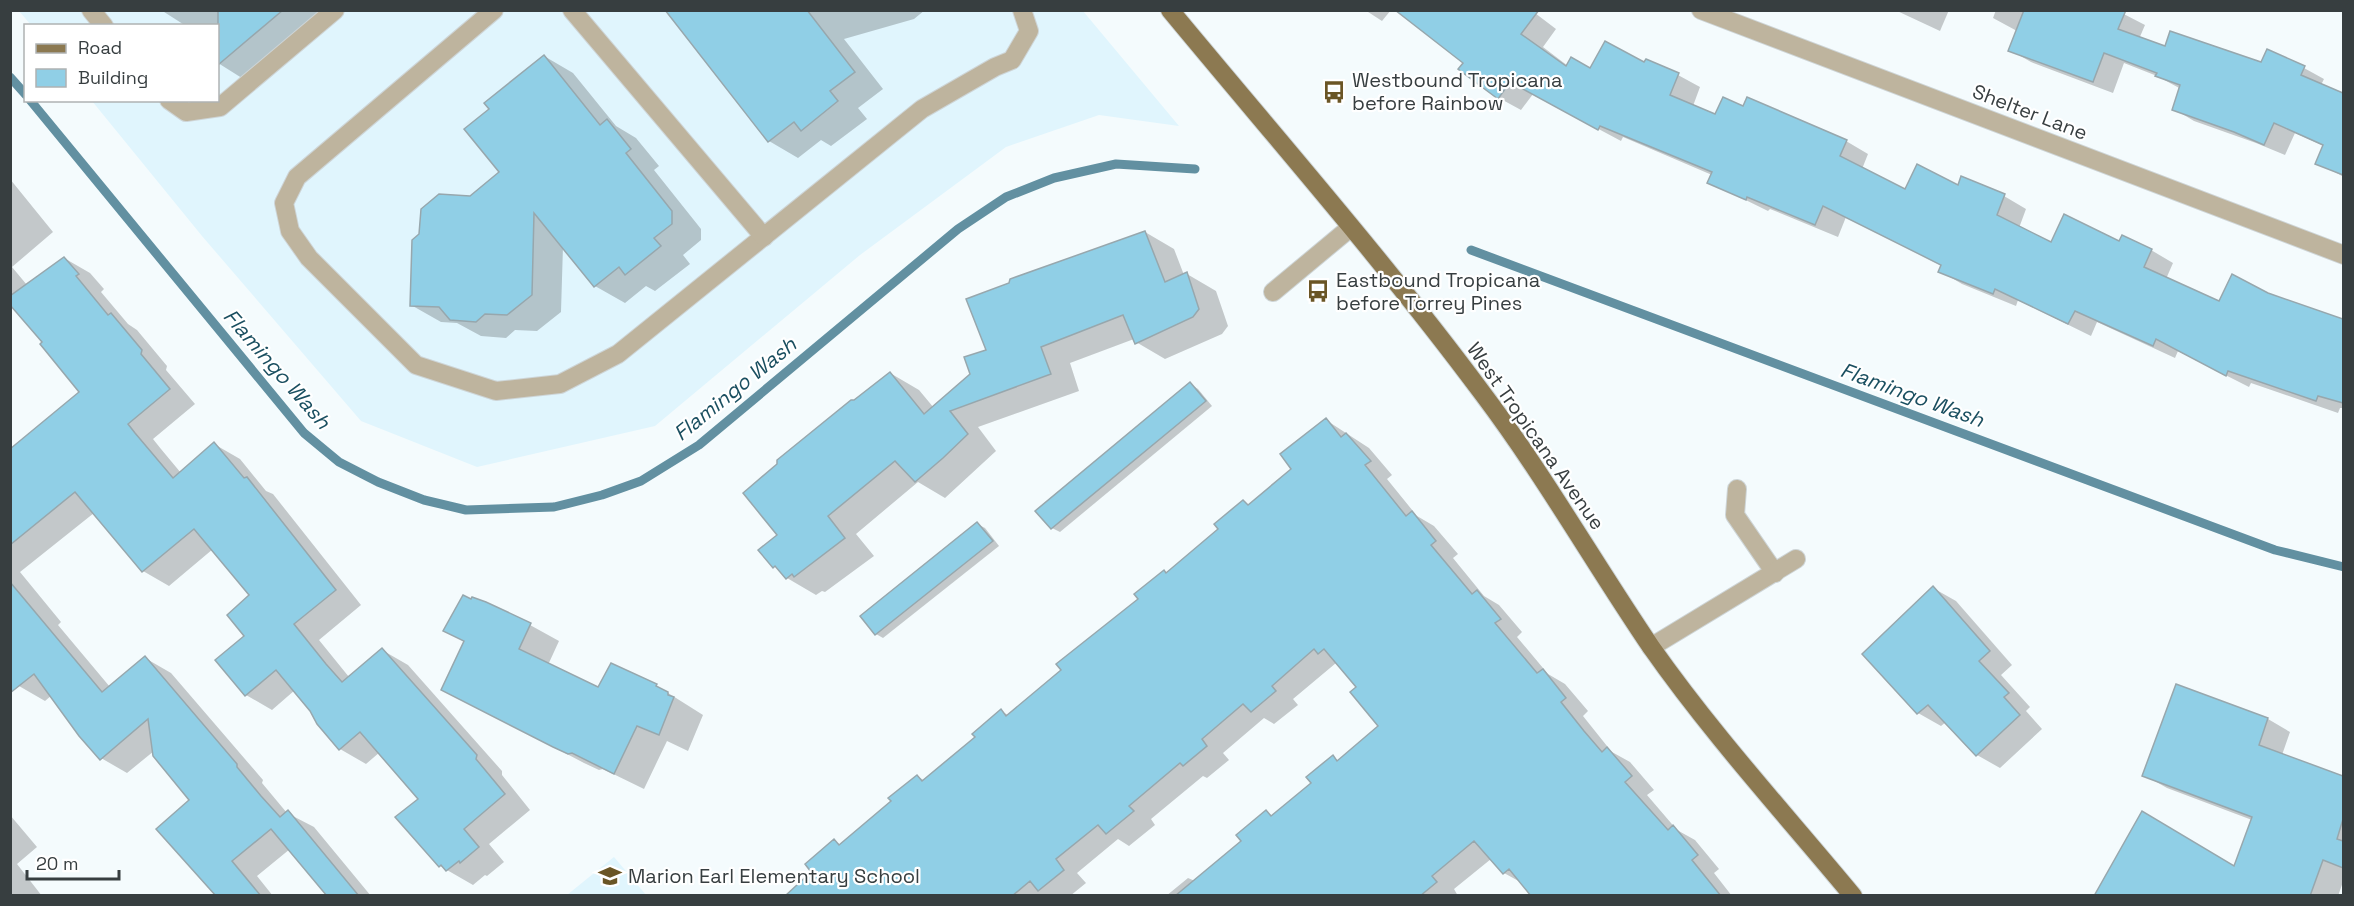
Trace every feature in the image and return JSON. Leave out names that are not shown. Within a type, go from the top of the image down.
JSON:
[{"type":"main road","name":"West Tropicana Avenue","points":[[1170,10],[1483,393],[1545,482],[1651,647],[1698,709],[1853,896]]},
{"type":"street","points":[[92,10],[102,24]]},
{"type":"street","points":[[172,102],[186,112],[220,107],[334,10]]},
{"type":"street","points":[[495,10],[297,177],[284,203],[290,231],[309,258],[416,365],[496,391],[560,384],[618,354],[922,109],[995,67],[1012,60],[1029,31],[1022,10]]},
{"type":"street","points":[[572,10],[764,237]]},
{"type":"street","name":"Shelter Lane","points":[[1701,10],[2343,255]]},
{"type":"street","points":[[1273,292],[1350,228]]},
{"type":"street","points":[[1737,489],[1735,515],[1775,573]]},
{"type":"street","points":[[1651,647],[1796,559]]},
{"type":"shaded area","points":[[19,11],[1083,11],[1179,126],[1099,115],[1006,147],[860,255],[655,426],[477,467],[361,421],[202,236],[93,102],[219,102],[219,24],[30,24]]},
{"type":"shaded area","name":"Marion Earl Elementary School","points":[[614,857],[646,895],[567,895]]},
{"type":"building","points":[[218,10],[283,10],[219,64]]},
{"type":"building","points":[[665,10],[807,10],[855,72],[830,91],[838,101],[801,131],[794,122],[768,142]]},
{"type":"building","points":[[1395,10],[1539,10],[1521,34],[1566,66],[1571,57],[1590,68],[1605,41],[1644,62],[1646,59],[1679,73],[1670,95],[1715,114],[1723,97],[1743,106],[1747,97],[1847,140],[1840,156],[1905,189],[1917,164],[1958,185],[1961,176],[2005,194],[1997,215],[2051,242],[2064,214],[2119,241],[2122,235],[2152,249],[2144,267],[2219,301],[2232,274],[2268,293],[2343,319],[2343,403],[2318,396],[2316,401],[2228,371],[2226,376],[2156,339],[2153,346],[2075,311],[2068,324],[1995,289],[1993,294],[1938,272],[1941,265],[1823,206],[1815,225],[1747,197],[1746,200],[1707,183],[1712,172],[1600,126],[1598,130],[1510,82],[1498,99],[1458,69],[1463,63]]},
{"type":"building","points":[[2024,10],[2126,10],[2118,29],[2165,46],[2170,31],[2261,62],[2267,49],[2305,66],[2301,75],[2343,93],[2343,175],[2315,164],[2323,145],[2274,123],[2264,145],[2172,110],[2180,85],[2155,76],[2157,73],[2104,53],[2093,82],[2008,51]]},
{"type":"building","points":[[544,55],[600,125],[607,119],[631,149],[626,153],[672,211],[672,224],[654,238],[661,246],[625,275],[619,267],[594,287],[534,213],[532,295],[507,315],[485,314],[476,322],[450,320],[439,307],[410,306],[412,240],[419,234],[421,209],[439,194],[470,196],[499,172],[464,129],[489,109],[484,103]]},
{"type":"building","points":[[1145,231],[1165,282],[1187,272],[1199,309],[1193,317],[1135,344],[1123,315],[1041,347],[1051,374],[950,411],[968,434],[943,458],[915,482],[895,461],[828,516],[845,538],[794,577],[792,574],[786,579],[775,566],[773,568],[758,550],[777,535],[743,493],[777,464],[777,460],[851,400],[890,372],[924,414],[970,374],[964,357],[986,350],[966,299],[1009,283],[1010,279]]},
{"type":"building","points":[[64,257],[79,274],[76,276],[108,315],[111,313],[142,350],[141,354],[170,389],[128,424],[135,433],[173,478],[214,442],[244,478],[247,477],[336,590],[294,624],[326,664],[342,682],[382,648],[477,755],[476,759],[505,794],[464,829],[479,847],[460,863],[459,861],[446,871],[441,865],[439,867],[395,817],[418,799],[360,732],[339,750],[276,670],[245,696],[215,660],[244,636],[227,615],[249,595],[194,529],[142,572],[75,492],[10,545],[10,449],[79,392],[40,344],[42,342],[10,305],[10,296]]},
{"type":"building","points":[[1190,382],[1206,401],[1051,529],[1035,511]]},
{"type":"building","points":[[1326,418],[1341,437],[1346,433],[1371,461],[1365,465],[1406,516],[1412,511],[1436,541],[1431,545],[1472,594],[1477,590],[1501,619],[1495,623],[1537,673],[1543,669],[1566,698],[1561,702],[1584,731],[1602,752],[1607,747],[1632,776],[1625,782],[1668,830],[1673,825],[1698,855],[1692,860],[1721,896],[1531,896],[1509,869],[1503,874],[1474,841],[1432,876],[1437,882],[1420,896],[1175,896],[1241,841],[1236,835],[1266,810],[1271,816],[1311,783],[1306,777],[1333,755],[1337,761],[1378,726],[1350,692],[1356,687],[1324,649],[1318,654],[1314,649],[1272,686],[1276,691],[1251,712],[1243,704],[1202,739],[1207,746],[1183,766],[1180,763],[1129,806],[1134,811],[1106,834],[1098,825],[1056,859],[1064,870],[1038,891],[1030,881],[1012,896],[785,896],[811,872],[805,864],[834,839],[839,845],[891,801],[888,798],[917,775],[922,781],[975,737],[972,734],[1001,709],[1006,716],[1061,670],[1056,664],[1138,599],[1134,594],[1164,570],[1166,573],[1218,529],[1214,524],[1243,500],[1248,505],[1291,469],[1280,454]]},
{"type":"building","points":[[977,522],[993,541],[875,635],[860,616]]},
{"type":"building","points":[[10,582],[102,692],[145,656],[237,764],[261,796],[280,817],[288,810],[359,896],[327,896],[271,829],[232,861],[261,896],[216,896],[156,829],[189,800],[153,756],[148,719],[100,760],[79,736],[34,674],[10,693]]},
{"type":"building","points":[[1933,586],[1990,651],[1979,661],[2009,693],[2004,697],[2020,715],[1976,756],[1928,705],[1917,714],[1862,654]]},
{"type":"building","points":[[463,595],[486,602],[531,623],[519,649],[598,687],[611,663],[657,684],[656,686],[674,697],[659,735],[637,726],[614,774],[572,753],[568,754],[553,747],[441,690],[464,641],[443,631]]},
{"type":"building","points":[[2176,684],[2268,718],[2259,745],[2343,776],[2343,819],[2337,839],[2343,841],[2343,868],[2323,860],[2310,896],[2094,896],[2142,811],[2234,866],[2252,817],[2142,776]]},
{"type":"waterway","name":"Flamingo Wash","points":[[10,77],[24,93]]},
{"type":"waterway","name":"Flamingo Wash","points":[[32,102],[304,433],[339,462],[378,482],[424,500],[466,510],[554,507],[602,495],[641,481],[699,445],[958,229],[1006,197],[1054,178],[1116,164],[1195,169]]},
{"type":"waterway","name":"Flamingo Wash","points":[[1471,250],[2275,550],[2344,567]]},
{"type":"place","name":"Westbound Tropicana before Rainbow","points":[[1334,92]]},
{"type":"place","name":"Eastbound Tropicana before Torrey Pines","points":[[1318,291]]},
{"type":"place","name":"Marion Earl Elementary School","points":[[610,876]]}]
